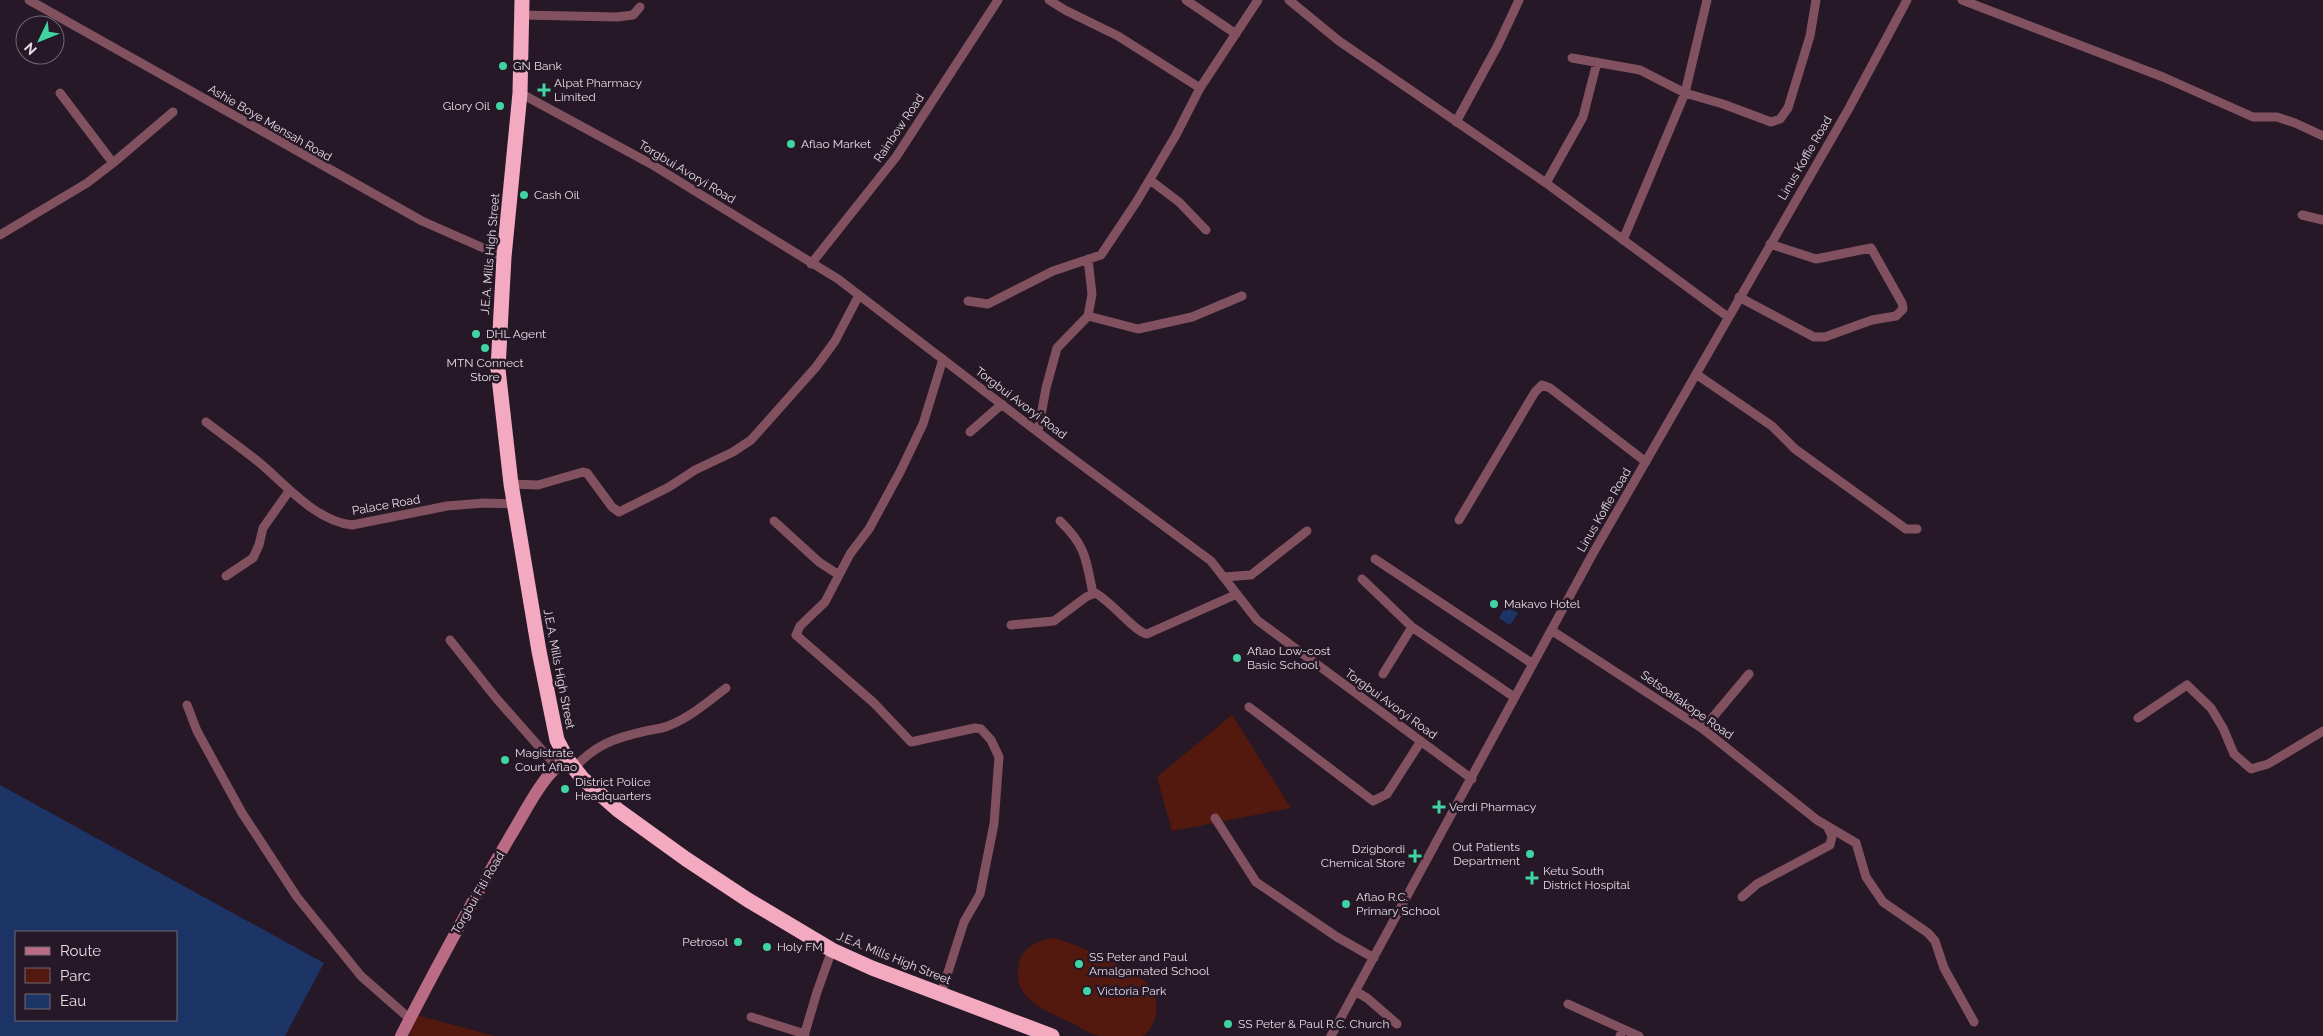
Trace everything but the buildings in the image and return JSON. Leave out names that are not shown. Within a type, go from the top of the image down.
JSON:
[{"type":"highway","name":"J.E.A. Mills High Street","points":[[522,7],[520,93],[504,257],[497,355],[514,504],[539,651],[558,740],[566,765],[618,810],[686,859],[748,900],[832,950],[1052,1036]]},
{"type":"street","name":"Ashie Boye Mensah Road","points":[[28,0],[397,208],[504,257]]},
{"type":"street","name":"Rainbow Road","points":[[811,264],[896,157],[998,0]]},
{"type":"street","points":[[1050,0],[1065,10],[1118,36],[1200,88]]},
{"type":"street","points":[[1186,0],[1236,34]]},
{"type":"street","points":[[968,301],[988,304],[1054,271],[1101,255],[1150,180],[1200,88],[1258,0]]},
{"type":"street","points":[[1289,0],[1339,41],[1546,183],[1728,316]]},
{"type":"street","points":[[1456,122],[1498,44],[1518,0]]},
{"type":"street","points":[[1623,240],[1685,92],[1707,0]]},
{"type":"street","points":[[1572,58],[1640,70],[1685,92],[1771,122],[1780,119],[1788,108],[1808,45],[1816,0]]},
{"type":"street","name":"Linus Koffie Road","points":[[1331,1036],[1472,779],[1532,664],[1728,316],[1848,110],[1907,0]]},
{"type":"street","points":[[1962,0],[2163,77],[2253,117],[2277,117],[2295,122],[2323,136]]},
{"type":"street","points":[[522,7],[618,17],[634,15],[640,7]]},
{"type":"street","points":[[1546,183],[1584,117],[1597,62]]},
{"type":"street","name":"Torgbui Avoryi Road","points":[[520,93],[651,164],[838,279],[1211,561],[1257,620],[1472,779]]},
{"type":"street","points":[[60,94],[113,163]]},
{"type":"street","points":[[0,235],[87,183],[172,112]]},
{"type":"street","points":[[1150,180],[1179,202],[1206,230]]},
{"type":"street","points":[[2302,215],[2323,220]]},
{"type":"street","points":[[1739,297],[1814,337],[1824,337],[1872,320],[1896,316],[1903,309],[1902,303],[1871,248],[1816,259],[1770,244]]},
{"type":"street","points":[[1038,432],[1046,388],[1057,348],[1088,316],[1092,294],[1088,259]]},
{"type":"street","points":[[511,484],[538,485],[583,472],[587,473],[612,507],[619,512],[669,487],[695,470],[733,452],[751,440],[816,367],[835,341],[859,296]]},
{"type":"street","points":[[1088,316],[1138,329],[1192,317],[1242,296]]},
{"type":"street","points":[[941,994],[964,922],[980,894],[994,824],[999,762],[998,751],[981,729],[975,728],[911,742],[874,703],[796,634],[800,626],[825,602],[900,472],[923,424],[943,359]]},
{"type":"street","points":[[1696,374],[1772,426],[1796,449],[1906,529],[1917,529]]},
{"type":"street","points":[[1459,520],[1535,392],[1542,385],[1550,388],[1646,462]]},
{"type":"street","points":[[970,432],[1002,404]]},
{"type":"street","name":"Palace Road","points":[[206,422],[261,464],[289,491],[340,524],[352,525],[447,506],[484,503],[514,504]]},
{"type":"street","points":[[226,576],[253,558],[259,545],[263,528],[289,491]]},
{"type":"street","points":[[774,521],[819,562],[839,575]]},
{"type":"street","points":[[1060,521],[1080,544],[1087,563],[1093,594]]},
{"type":"street","points":[[1224,577],[1252,575],[1307,531]]},
{"type":"street","points":[[1375,559],[1532,664]]},
{"type":"street","points":[[1362,579],[1412,627],[1514,697]]},
{"type":"street","points":[[1093,594],[1100,596],[1139,631],[1147,634],[1237,594]]},
{"type":"street","points":[[1011,625],[1054,621],[1093,594]]},
{"type":"street","points":[[1384,674],[1412,627]]},
{"type":"street","name":"Setsoafiakope Road","points":[[1551,630],[1703,729],[1827,826],[1856,843],[1866,877],[1884,902],[1928,933],[1935,941],[1944,968],[1974,1022]]},
{"type":"street","points":[[450,640],[496,698],[566,765],[586,755],[600,745],[627,735],[668,726],[704,705],[726,688]]},
{"type":"street","points":[[1703,729],[1749,674]]},
{"type":"street","points":[[2138,718],[2187,684],[2211,708],[2224,728],[2234,754],[2251,769],[2268,764],[2323,731]]},
{"type":"street","points":[[187,706],[197,730],[242,813],[297,897],[336,948],[361,976],[410,1018]]},
{"type":"street","points":[[1249,707],[1373,801],[1387,794],[1421,741]]},
{"type":"street","name":"Torgbui Fiti Road","points":[[400,1036],[478,892],[549,774],[566,765]]},
{"type":"street","points":[[1215,818],[1256,882],[1337,937],[1374,958]]},
{"type":"street","points":[[1742,897],[1757,884],[1830,845],[1832,836],[1827,826]]},
{"type":"street","points":[[751,1017],[805,1035],[817,992],[832,950]]},
{"type":"street","points":[[1355,991],[1397,1024]]},
{"type":"street","points":[[1568,1004],[1622,1032],[1639,1036]]},
{"type":"green space","points":[[1232,715],[1291,808],[1172,831],[1157,777]]},
{"type":"green space","name":"Victoria Park","points":[[1053,938],[1074,945],[1129,970],[1149,985],[1154,993],[1157,1010],[1153,1024],[1143,1036],[1100,1036],[1089,1033],[1052,1014],[1025,995],[1020,986],[1018,976],[1019,964],[1023,953],[1042,941]]},
{"type":"green space","points":[[416,1015],[495,1036],[409,1036]]},
{"type":"water","points":[[1506,606],[1518,613],[1510,625],[1499,618]]},
{"type":"water","points":[[0,785],[324,963],[285,1036],[0,1036]]},
{"type":"place","name":"GN Bank","points":[[503,66]]},
{"type":"place","name":"Alpat Pharmacy Limited","points":[[544,90]]},
{"type":"place","name":"Glory Oil","points":[[500,106]]},
{"type":"place","name":"Aflao Market","points":[[791,144]]},
{"type":"place","name":"Cash Oil","points":[[524,195]]},
{"type":"place","name":"DHL Agent","points":[[476,334]]},
{"type":"place","name":"MTN Connect Store","points":[[485,348]]},
{"type":"place","name":"Makavo Hotel","points":[[1494,604]]},
{"type":"place","name":"Aflao Low-cost Basic School","points":[[1237,658]]},
{"type":"place","name":"Magistrate Court Aflao","points":[[505,760]]},
{"type":"place","name":"District Police Headquarters","points":[[565,789]]},
{"type":"place","name":"Verdi Pharmacy","points":[[1439,807]]},
{"type":"place","name":"Out Patients Department","points":[[1530,854]]},
{"type":"place","name":"Dzigbordi Chemical Store","points":[[1415,856]]},
{"type":"place","name":"Ketu South District Hospital","points":[[1532,878]]},
{"type":"place","name":"Aflao R.C. Primary School","points":[[1346,904]]},
{"type":"place","name":"Petrosol","points":[[738,942]]},
{"type":"place","name":"Holy FM","points":[[767,947]]},
{"type":"place","name":"SS Peter and Paul Amalgamated School","points":[[1079,964]]},
{"type":"place","name":"Victoria Park","points":[[1087,991]]},
{"type":"place","name":"SS Peter & Paul R.C. Church","points":[[1228,1024]]}]
